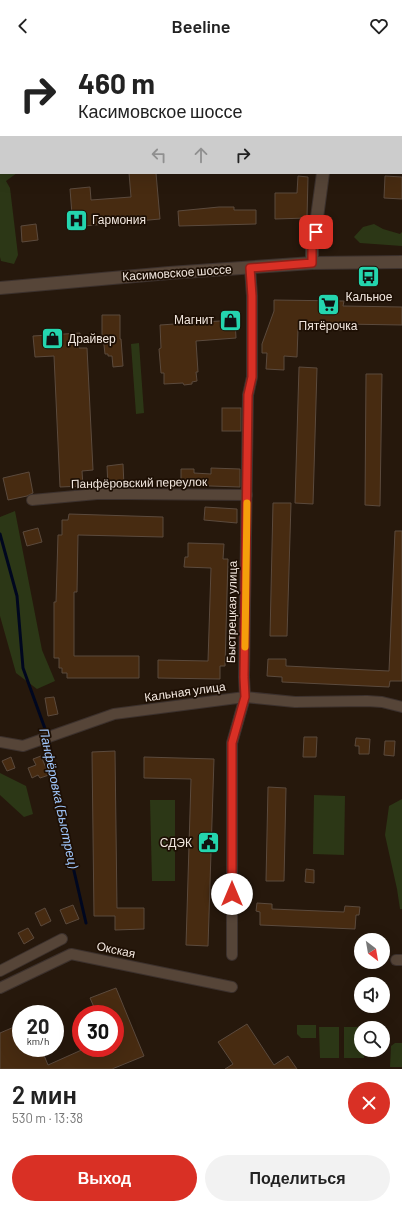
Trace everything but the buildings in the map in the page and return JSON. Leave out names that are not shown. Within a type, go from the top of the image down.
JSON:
[{"type":"main road","points":[[312,263],[312,247],[316,232],[322,174]]},
{"type":"main road","name":"Касимовское шоссе","points":[[0,288],[312,263],[402,262]]},
{"type":"street","name":"Быстрецкая улица","points":[[232,955],[232,743],[245,697],[248,395],[252,377],[252,296],[250,268]]},
{"type":"street","name":"Панфёровский переулок","points":[[32,500],[96,494],[247,495]]},
{"type":"street","name":"Кальная улица","points":[[0,742],[23,746],[114,714],[245,697],[295,702],[382,702],[402,707]]},
{"type":"street","points":[[0,971],[62,939]]},
{"type":"street","name":"Окская","points":[[0,988],[71,954],[232,987]]},
{"type":"green space","points":[[0,174],[16,174],[6,181],[10,188],[18,255],[14,264],[1,261]]},
{"type":"green space","points":[[374,224],[383,229],[400,234],[402,232],[402,246],[360,243],[354,237],[363,227]]},
{"type":"green space","points":[[139,343],[144,413],[136,414],[131,344]]},
{"type":"green space","points":[[15,511],[42,650],[55,681],[37,689],[16,673],[0,616],[0,517]]},
{"type":"green space","points":[[0,773],[26,786],[33,814],[24,817],[0,795]]},
{"type":"green space","points":[[314,795],[345,796],[344,855],[313,854]]},
{"type":"green space","points":[[402,799],[402,909],[400,909],[385,835],[389,806]]},
{"type":"green space","points":[[150,800],[175,800],[175,881],[152,881]]},
{"type":"green space","points":[[297,1025],[316,1025],[316,1038],[301,1038],[297,1034]]},
{"type":"green space","points":[[319,1027],[339,1027],[339,1058],[320,1058]]},
{"type":"green space","points":[[344,1027],[354,1027],[354,1057],[364,1058],[344,1058]]},
{"type":"green space","points":[[395,1043],[402,1043],[402,1067],[390,1067],[391,1046]]},
{"type":"waterway","name":"Панфёровка (Быстрец)","points":[[0,534],[17,596],[23,668],[48,737],[71,858],[86,923]]},
{"type":"slow traffic","points":[[245,647],[247,503]]},
{"type":"place","name":"Гармония","points":[[76,220]]},
{"type":"place","name":"Кальное","points":[[369,276]]},
{"type":"place","name":"Пятёрочка","points":[[328,305]]},
{"type":"place","name":"Магнит","points":[[230,320]]},
{"type":"place","name":"Драйвер","points":[[52,339]]},
{"type":"place","name":"СДЭК","points":[[208,843]]},
{"type":"route","points":[[232,894],[232,743],[245,697],[248,395],[252,377],[252,296],[250,268],[312,263],[312,247],[316,232]]}]
